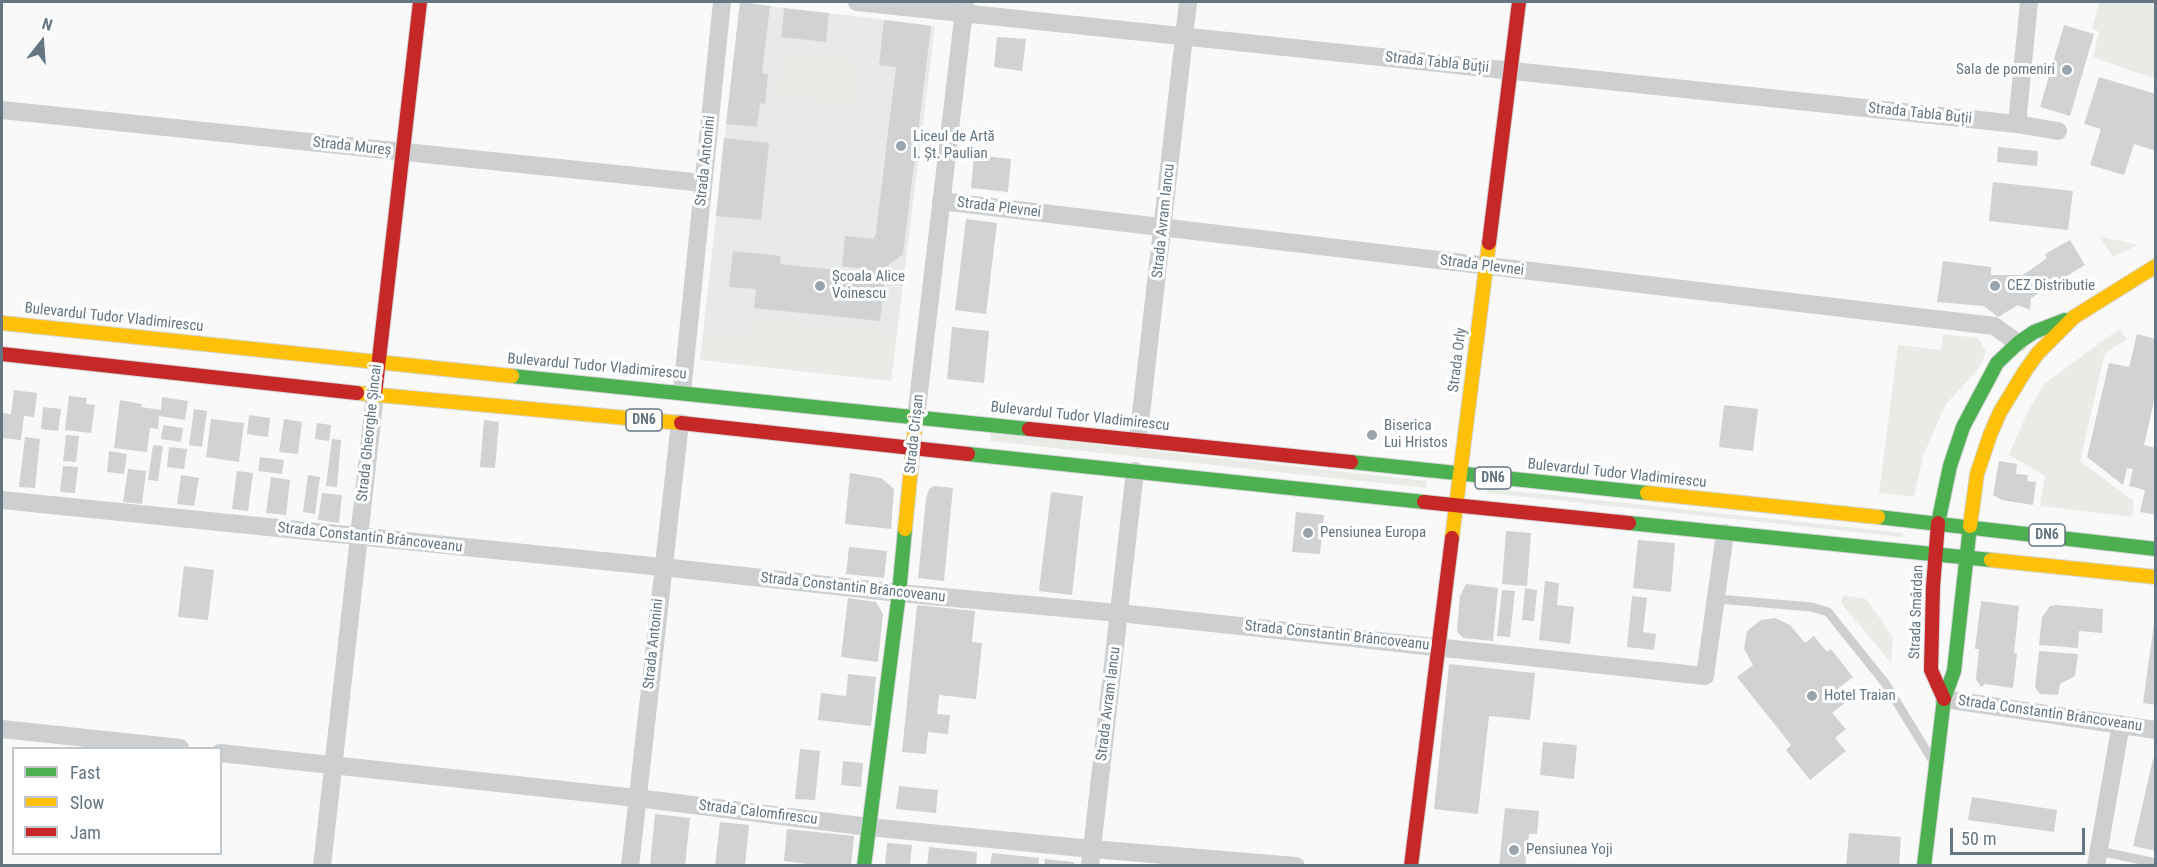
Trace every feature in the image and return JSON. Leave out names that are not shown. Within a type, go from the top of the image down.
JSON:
[{"type":"main road","name":"Strada Gheorghe Șincai","points":[[375,394],[420,2]]},
{"type":"main road","name":"Strada Orly","points":[[1411,866],[1519,2]]},
{"type":"main road","points":[[1924,866],[1944,699],[1954,671],[1977,474],[1990,435],[2012,389],[2038,353],[2074,317],[2156,266]]},
{"type":"main road","name":"Strada Smârdan","points":[[1944,699],[1931,670],[1935,555],[1938,523],[1950,466],[1974,402],[1998,363],[2018,343],[2034,332],[2074,317]]},
{"type":"main road","name":"Bulevardul Tudor Vladimirescu","points":[[2,323],[1970,526],[2156,549]]},
{"type":"main road","name":"DN6","points":[[2,354],[2156,577]]},
{"type":"main road","name":"Strada Crișan","points":[[864,866],[899,593],[916,417]]},
{"type":"street","name":"Strada Antonini","points":[[682,392],[722,2]]},
{"type":"street","name":"Strada Tabla Buții","points":[[857,2],[964,7],[1184,36],[2017,124],[2058,131]]},
{"type":"street","name":"Strada Avram Iancu","points":[[1138,440],[1188,2]]},
{"type":"street","points":[[2017,124],[2029,2]]},
{"type":"street","name":"Strada Crișan","points":[[916,417],[964,7]]},
{"type":"street","name":"Strada Mureș","points":[[2,110],[703,183]]},
{"type":"street","name":"Strada Plevnei","points":[[942,201],[1994,326],[2018,343]]},
{"type":"street","name":"Strada Gheorghe Șincai","points":[[322,866],[375,394]]},
{"type":"street","name":"Strada Antonini","points":[[630,866],[680,423]]},
{"type":"street","name":"Strada Avram Iancu","points":[[1091,857],[1135,471]]},
{"type":"street","name":"Strada Constantin Brâncoveanu","points":[[2,500],[899,593],[1119,613],[1705,676],[1717,599]]},
{"type":"street","points":[[1717,599],[1725,533]]},
{"type":"street","name":"Strada Constantin Brâncoveanu","points":[[1944,699],[2156,730]]},
{"type":"street","points":[[2097,858],[2121,724]]},
{"type":"street","points":[[2,729],[171,747]]},
{"type":"street","name":"Strada Calomfirescu","points":[[222,753],[637,798],[1091,857],[1296,866]]},
{"type":"lane","points":[[1717,599],[1812,607],[1828,612],[1885,683],[1936,766]]},
{"type":"lane","points":[[2097,858],[2156,863]]},
{"type":"shaded area","points":[[740,2],[784,8],[781,36],[826,41],[829,13],[935,26],[891,381],[700,360]]},
{"type":"shaded area","points":[[2099,2],[2155,2],[2155,79],[2093,57],[2099,32],[2092,28]]},
{"type":"shaded area","points":[[782,52],[862,60],[857,105],[777,97]]},
{"type":"shaded area","points":[[2099,236],[2138,245],[2113,257]]},
{"type":"shaded area","points":[[750,318],[897,332],[891,381],[700,360],[703,334],[747,339]]},
{"type":"shaded area","points":[[2119,329],[2127,339],[2105,353],[2080,461],[2134,501],[2132,517],[2040,506],[2045,476],[2009,455],[2027,413],[2044,384]]},
{"type":"shaded area","points":[[1943,334],[1978,338],[1986,351],[1980,367],[1946,404],[1923,456],[1914,497],[1879,493],[1898,345],[1941,350]]},
{"type":"shaded area","points":[[991,433],[1427,481],[1426,488],[990,441]]},
{"type":"shaded area","points":[[1487,488],[1903,533],[1903,537],[1487,493]]},
{"type":"shaded area","points":[[1843,595],[1866,599],[1893,637],[1891,663],[1841,603]]},
{"type":"building","points":[[740,2],[770,6],[762,73],[768,74],[765,104],[760,103],[757,127],[726,124]]},
{"type":"building","points":[[784,8],[829,13],[826,42],[781,37]]},
{"type":"building","points":[[884,20],[931,26],[903,254],[886,267],[880,321],[754,308],[756,289],[729,287],[733,251],[781,256],[780,264],[865,273],[865,269],[842,266],[845,236],[874,239],[876,233],[896,67],[879,65]]},
{"type":"building","name":"Sala de pomeniri","points":[[2064,25],[2094,34],[2070,116],[2040,107]]},
{"type":"building","points":[[997,37],[1026,39],[1022,71],[994,67]]},
{"type":"building","points":[[2099,77],[2156,94],[2156,151],[2134,144],[2124,175],[2090,165],[2101,129],[2084,124]]},
{"type":"building","points":[[724,138],[769,143],[761,220],[716,216]]},
{"type":"building","points":[[1998,147],[2038,151],[2037,166],[1997,162]]},
{"type":"building","points":[[974,155],[1011,159],[1008,192],[971,188]]},
{"type":"building","points":[[1993,182],[2073,191],[2068,230],[1989,221]]},
{"type":"building","points":[[966,219],[997,223],[986,314],[955,310]]},
{"type":"building","name":"CEZ Distributie","points":[[2070,240],[2085,265],[2031,298],[2030,310],[2018,305],[1998,317],[1984,306],[1937,302],[1943,261],[1991,267],[1991,275],[2023,275],[2047,258],[2045,254]]},
{"type":"building","points":[[952,327],[989,331],[984,383],[947,379]]},
{"type":"building","points":[[2137,334],[2156,339],[2156,393],[2144,445],[2156,448],[2156,515],[2140,512],[2145,490],[2129,486],[2133,469],[2127,468],[2123,485],[2087,457],[2109,363],[2129,367]]},
{"type":"building","points":[[14,390],[37,393],[34,417],[24,416],[21,440],[2,438],[2,413],[11,414]]},
{"type":"building","points":[[69,396],[87,398],[86,404],[95,405],[91,433],[65,430]]},
{"type":"building","points":[[162,397],[188,401],[185,420],[159,416],[158,429],[150,428],[147,452],[114,448],[120,400],[142,404],[141,407],[161,410]]},
{"type":"building","points":[[1724,405],[1758,409],[1753,451],[1719,447]]},
{"type":"building","points":[[43,407],[61,409],[58,431],[41,429]]},
{"type":"building","points":[[194,409],[207,411],[202,447],[189,445]]},
{"type":"building","points":[[249,415],[270,418],[268,437],[247,434]]},
{"type":"building","points":[[211,419],[244,423],[239,462],[206,457]]},
{"type":"building","points":[[284,419],[302,422],[298,454],[279,452]]},
{"type":"building","points":[[484,420],[499,422],[495,468],[480,467]]},
{"type":"building","points":[[317,423],[331,425],[329,441],[315,439]]},
{"type":"building","points":[[163,425],[183,428],[181,442],[161,439]]},
{"type":"building","points":[[66,435],[79,436],[76,462],[63,461]]},
{"type":"building","points":[[25,437],[40,439],[35,488],[19,487]]},
{"type":"building","points":[[332,439],[341,440],[337,487],[326,486]]},
{"type":"building","points":[[153,445],[163,446],[158,481],[148,480]]},
{"type":"building","points":[[169,447],[187,449],[184,469],[167,467]]},
{"type":"building","points":[[109,451],[127,454],[124,474],[107,472]]},
{"type":"building","points":[[260,457],[284,460],[282,474],[258,471]]},
{"type":"building","points":[[1999,461],[2017,464],[2016,474],[2028,475],[2027,481],[2036,482],[2033,505],[2002,500],[1993,495]]},
{"type":"building","points":[[63,466],[78,467],[75,493],[60,492]]},
{"type":"building","points":[[128,469],[146,471],[142,504],[123,502]]},
{"type":"building","points":[[237,471],[253,473],[248,511],[232,509]]},
{"type":"building","points":[[850,473],[881,478],[894,489],[891,529],[845,524]]},
{"type":"building","points":[[181,475],[199,478],[194,506],[177,504]]},
{"type":"building","points":[[308,475],[320,477],[315,514],[303,512]]},
{"type":"building","points":[[271,477],[290,480],[286,515],[266,513]]},
{"type":"building","points":[[934,486],[953,488],[944,581],[918,578],[926,499],[929,489]]},
{"type":"building","points":[[1051,492],[1083,496],[1072,595],[1039,591]]},
{"type":"building","points":[[322,493],[342,495],[339,523],[318,520]]},
{"type":"building","name":"Pensiunea Europa","points":[[1296,512],[1324,515],[1320,554],[1292,552]]},
{"type":"building","points":[[1506,531],[1531,533],[1527,586],[1502,584]]},
{"type":"building","points":[[1638,540],[1675,543],[1671,592],[1633,588]]},
{"type":"building","points":[[849,547],[887,551],[884,578],[846,574]]},
{"type":"building","points":[[184,566],[214,570],[208,620],[178,617]]},
{"type":"building","points":[[1545,581],[1559,583],[1557,605],[1574,607],[1570,644],[1539,640]]},
{"type":"building","points":[[1466,584],[1498,588],[1493,641],[1463,638],[1458,633],[1460,596]]},
{"type":"building","points":[[1525,588],[1537,590],[1534,621],[1522,620]]},
{"type":"building","points":[[1502,590],[1515,591],[1510,637],[1497,636]]},
{"type":"building","points":[[1632,596],[1647,598],[1643,632],[1656,634],[1654,650],[1627,647]]},
{"type":"building","points":[[848,598],[876,602],[883,614],[878,662],[841,657]]},
{"type":"building","points":[[1981,601],[2019,606],[2013,688],[1985,684],[1981,687],[1976,679],[1979,649],[1975,649]]},
{"type":"building","points":[[917,605],[975,611],[972,642],[982,643],[976,699],[939,695],[937,714],[950,715],[948,734],[928,732],[926,754],[902,752]]},
{"type":"building","points":[[2050,606],[2103,609],[2102,633],[2079,631],[2078,648],[2039,645],[2042,617]]},
{"type":"building","points":[[1775,618],[1790,625],[1805,643],[1814,636],[1827,652],[1831,649],[1853,677],[1836,690],[1845,703],[1832,713],[1846,729],[1835,738],[1846,751],[1810,780],[1786,750],[1791,745],[1737,677],[1753,665],[1744,649],[1747,631],[1761,620]]},
{"type":"building","points":[[2154,623],[2156,624],[2156,705],[2143,703]]},
{"type":"building","points":[[2039,651],[2078,654],[2075,676],[2060,684],[2058,695],[2040,694],[2035,687]]},
{"type":"building","points":[[1449,664],[1535,673],[1530,720],[1489,716],[1478,814],[1434,809]]},
{"type":"building","points":[[848,674],[876,677],[871,726],[818,720],[821,693],[846,696]]},
{"type":"building","points":[[1543,742],[1577,745],[1574,779],[1540,775]]},
{"type":"building","points":[[800,749],[820,751],[815,800],[795,799]]},
{"type":"building","points":[[2153,759],[2156,759],[2156,851],[2133,846]]},
{"type":"building","points":[[843,761],[863,763],[861,787],[841,785]]},
{"type":"building","points":[[899,786],[938,790],[936,813],[896,809]]},
{"type":"building","points":[[1972,797],[2057,810],[2054,832],[1968,820]]},
{"type":"building","name":"Pensiunea Yoji","points":[[1505,808],[1539,811],[1537,834],[1529,834],[1525,866],[1499,866]]},
{"type":"building","points":[[655,814],[690,818],[685,866],[650,866]]},
{"type":"building","points":[[720,822],[749,825],[745,866],[715,866]]},
{"type":"building","points":[[787,829],[854,836],[851,866],[823,866],[784,861]]},
{"type":"building","points":[[1849,833],[1901,837],[1899,866],[1846,866]]},
{"type":"building","points":[[887,843],[912,845],[910,866],[885,866]]},
{"type":"building","points":[[929,847],[977,852],[976,866],[927,866]]},
{"type":"building","points":[[992,853],[1039,858],[1038,866],[990,866]]},
{"type":"building","points":[[1045,859],[1074,862],[1074,866],[1044,866]]},
{"type":"traffic: fast","points":[[1938,523],[1950,466],[1963,427],[1997,363],[2018,343],[2034,332],[2065,320]]},
{"type":"traffic: fast","points":[[512,376],[1029,429]]},
{"type":"traffic: fast","points":[[968,454],[1424,502]]},
{"type":"traffic: fast","points":[[1351,462],[1647,493]]},
{"type":"traffic: fast","points":[[1878,517],[2156,549]]},
{"type":"traffic: fast","points":[[1629,523],[1991,560]]},
{"type":"traffic: fast","points":[[1924,866],[1944,699],[1954,671],[1970,526]]},
{"type":"traffic: fast","points":[[864,866],[905,529]]},
{"type":"traffic: slow","points":[[1452,538],[1489,243]]},
{"type":"traffic: slow","points":[[1970,526],[1977,474],[1990,435],[2000,412],[2025,371],[2038,353],[2074,317],[2156,266]]},
{"type":"traffic: slow","points":[[2,323],[512,376]]},
{"type":"traffic: slow","points":[[357,393],[681,423]]},
{"type":"traffic: slow","points":[[905,529],[916,417]]},
{"type":"traffic: slow","points":[[1647,493],[1878,517]]},
{"type":"traffic: slow","points":[[1991,560],[2156,577]]},
{"type":"traffic: jam","points":[[375,394],[420,2]]},
{"type":"traffic: jam","points":[[1489,243],[1519,2]]},
{"type":"traffic: jam","points":[[2,354],[357,393]]},
{"type":"traffic: jam","points":[[681,423],[968,454]]},
{"type":"traffic: jam","points":[[1029,429],[1351,462]]},
{"type":"traffic: jam","points":[[1424,502],[1629,523]]},
{"type":"traffic: jam","points":[[1938,523],[1933,587],[1931,670],[1944,699]]},
{"type":"traffic: jam","points":[[1411,866],[1452,538]]},
{"type":"place","name":"Sala de pomeniri","points":[[2067,70]]},
{"type":"place","name":"Liceul de Artă I. Șt. Paulian","points":[[901,146]]},
{"type":"place","name":"Școala Alice Voinescu","points":[[820,286]]},
{"type":"place","name":"CEZ Distributie","points":[[1995,286]]},
{"type":"place","name":"Biserica Lui Hristos","points":[[1372,435]]},
{"type":"place","name":"Pensiunea Europa","points":[[1308,533]]},
{"type":"place","name":"Hotel Traian","points":[[1812,696]]},
{"type":"place","name":"Pensiunea Yoji","points":[[1514,850]]}]
